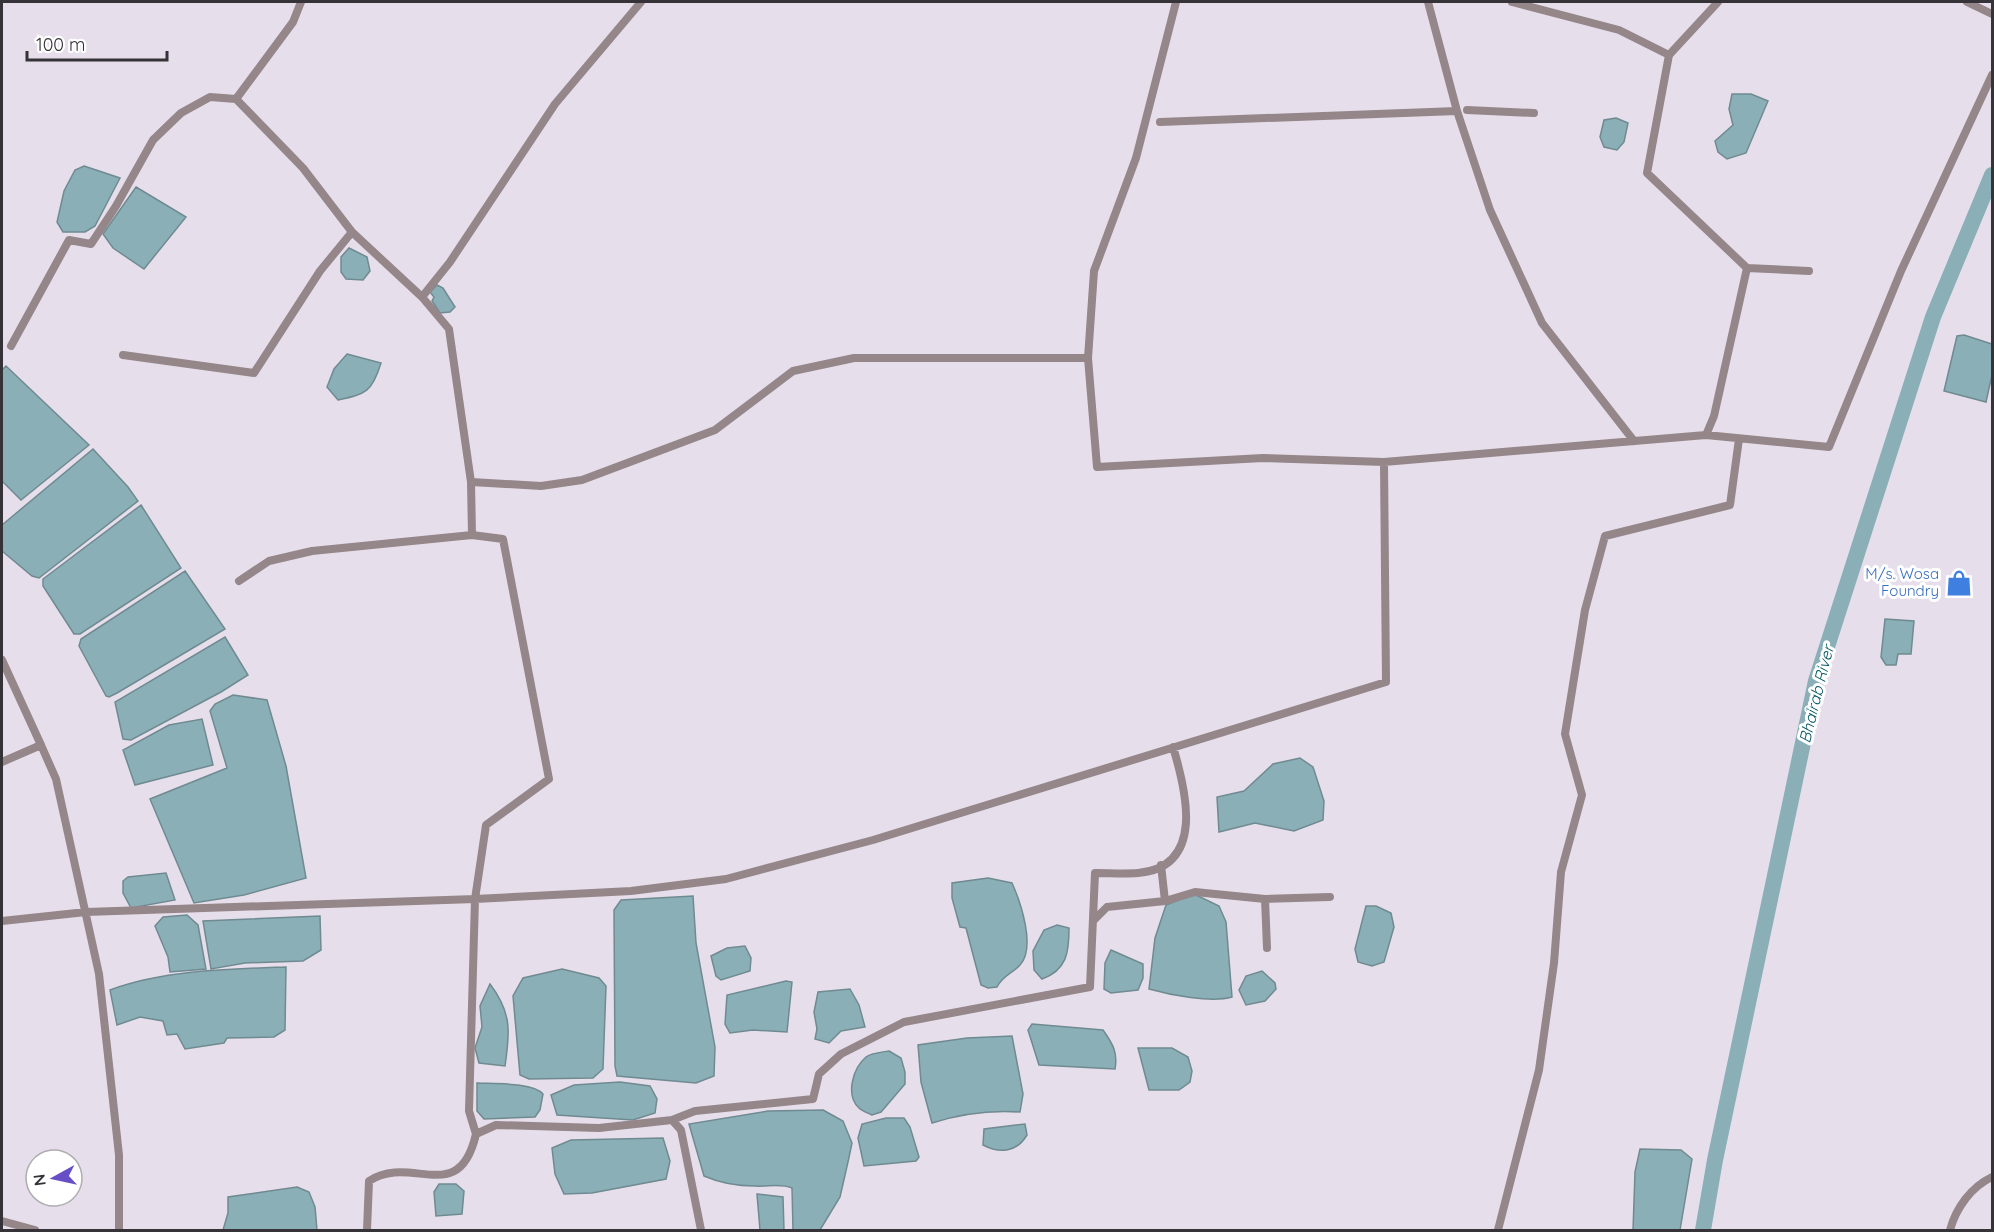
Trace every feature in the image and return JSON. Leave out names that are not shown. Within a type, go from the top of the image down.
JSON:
[{"type":"street","points":[[236,99],[293,22],[302,2]]},
{"type":"street","points":[[422,297],[450,262],[555,104],[641,2]]},
{"type":"street","points":[[1176,2],[1136,158],[1094,271],[1088,358],[1097,467],[1263,458],[1384,462],[1706,435],[1829,447],[1901,271],[1992,75]]},
{"type":"street","points":[[1428,2],[1457,111],[1491,210],[1542,323],[1634,441]]},
{"type":"street","points":[[1512,2],[1618,30],[1669,55]]},
{"type":"street","points":[[1718,2],[1669,55],[1647,174],[1747,268],[1809,271]]},
{"type":"street","points":[[1967,2],[1992,14]]},
{"type":"street","points":[[11,346],[69,240],[91,244],[116,206],[153,140],[181,113],[210,97],[236,99],[303,168],[352,232],[422,297],[449,329],[471,482],[472,535]]},
{"type":"street","points":[[1467,110],[1534,113]]},
{"type":"street","points":[[1160,122],[1457,111]]},
{"type":"street","points":[[123,354],[254,373],[320,271],[352,232]]},
{"type":"street","points":[[1706,435],[1714,416],[1747,268]]},
{"type":"street","points":[[471,482],[541,486],[582,480],[716,430],[793,371],[844,360],[1088,358]]},
{"type":"street","points":[[1498,1230],[1539,1070],[1554,963],[1562,872],[1582,795],[1565,734],[1585,610],[1605,536],[1730,505],[1739,439]]},
{"type":"street","points":[[2,921],[86,912],[475,899],[631,891],[726,879],[873,840],[1386,682],[1384,462]]},
{"type":"street","points":[[239,581],[269,561],[312,551],[472,535],[503,539],[549,779],[486,825],[475,899],[469,1111],[476,1134],[472,1154],[463,1167],[450,1174],[381,1173],[369,1181],[366,1230]]},
{"type":"street","points":[[2,660],[56,779],[99,974],[119,1155],[119,1230]]},
{"type":"street","points":[[2,762],[41,745]]},
{"type":"street","points":[[476,1134],[496,1125],[599,1128],[637,1126],[672,1120],[695,1110],[813,1099],[819,1074],[841,1054],[904,1022],[1090,987],[1095,873],[1140,873],[1169,862],[1182,845],[1188,812],[1173,747]]},
{"type":"street","points":[[1161,865],[1165,901]]},
{"type":"street","points":[[1094,920],[1107,907],[1165,901],[1195,892],[1265,899],[1330,897]]},
{"type":"street","points":[[1265,899],[1267,948]]},
{"type":"street","points":[[672,1120],[681,1130],[701,1230]]},
{"type":"street","points":[[1950,1230],[1954,1219],[1973,1189],[1992,1177]]},
{"type":"street","points":[[2,1221],[35,1230]]},
{"type":"water","points":[[1732,94],[1751,94],[1768,101],[1746,153],[1727,159],[1718,152],[1715,141],[1733,125],[1729,109]]},
{"type":"water","points":[[1616,118],[1628,123],[1624,142],[1617,150],[1604,147],[1600,137],[1604,120]]},
{"type":"water","points":[[84,166],[120,178],[95,226],[85,232],[63,232],[57,222],[64,191],[75,170]]},
{"type":"water","points":[[136,187],[186,217],[144,269],[113,248],[103,234]]},
{"type":"water","points":[[349,248],[367,257],[370,271],[363,280],[346,279],[341,272],[341,257]]},
{"type":"water","points":[[437,285],[443,288],[455,307],[450,312],[440,313],[432,301],[434,297],[430,292]]},
{"type":"water","points":[[1964,335],[1992,344],[1992,375],[1986,402],[1944,391],[1957,336]]},
{"type":"water","points":[[347,354],[381,363],[367,390],[338,400],[327,387],[334,369]]},
{"type":"water","points":[[6,366],[89,445],[21,500],[2,481],[2,370]]},
{"type":"water","points":[[93,449],[138,501],[39,578],[32,576],[2,551],[2,525]]},
{"type":"water","points":[[141,505],[181,568],[80,634],[74,634],[43,586],[43,579]]},
{"type":"water","points":[[185,571],[225,629],[117,693],[106,696],[79,646],[81,639]]},
{"type":"water","points":[[1885,619],[1914,621],[1911,654],[1898,654],[1896,665],[1886,665],[1881,657]]},
{"type":"water","points":[[225,637],[248,675],[131,740],[123,739],[115,702]]},
{"type":"water","points":[[233,695],[267,700],[286,766],[306,878],[244,895],[194,903],[150,799],[227,768],[210,711],[215,704]]},
{"type":"water","points":[[202,719],[213,765],[135,785],[123,750],[169,725]]},
{"type":"water","points":[[1300,758],[1313,767],[1324,801],[1323,820],[1294,831],[1255,823],[1219,832],[1217,797],[1244,791],[1273,764]]},
{"type":"water","points":[[166,873],[175,900],[131,908],[123,893],[123,881],[128,877]]},
{"type":"water","points":[[988,878],[1012,883],[1023,913],[1027,948],[1020,965],[997,987],[988,988],[981,985],[966,928],[960,927],[952,898],[952,883]]},
{"type":"water","points":[[1194,894],[1219,906],[1226,922],[1232,997],[1202,999],[1149,989],[1155,938],[1166,905]]},
{"type":"water","points":[[693,896],[696,943],[715,1047],[714,1076],[696,1083],[617,1076],[615,1066],[614,910],[621,900]]},
{"type":"water","points":[[1366,906],[1376,906],[1391,913],[1394,927],[1384,962],[1372,966],[1358,962],[1355,949]]},
{"type":"water","points":[[187,915],[198,925],[206,969],[170,972],[168,957],[155,926],[163,917]]},
{"type":"water","points":[[320,916],[321,950],[303,961],[245,963],[211,969],[203,921]]},
{"type":"water","points":[[1057,925],[1069,928],[1067,952],[1057,971],[1042,979],[1034,970],[1033,951],[1044,930]]},
{"type":"water","points":[[745,946],[751,958],[750,971],[721,980],[716,976],[711,956],[727,948]]},
{"type":"water","points":[[1111,950],[1143,964],[1143,978],[1138,990],[1111,993],[1104,989],[1105,963]]},
{"type":"water","points":[[286,967],[285,1030],[274,1037],[227,1038],[224,1043],[185,1049],[177,1034],[167,1035],[163,1021],[140,1017],[117,1025],[110,990],[174,974]]},
{"type":"water","points":[[562,969],[599,978],[606,986],[603,1069],[593,1078],[529,1079],[520,1075],[513,996],[523,978]]},
{"type":"water","points":[[1262,971],[1275,983],[1276,989],[1265,1001],[1246,1005],[1239,990],[1246,976]]},
{"type":"water","points":[[786,981],[792,982],[787,1032],[753,1030],[730,1033],[725,1024],[727,995]]},
{"type":"water","points":[[490,984],[502,1004],[508,1023],[505,1066],[479,1063],[475,1048],[482,1027],[480,1006]]},
{"type":"water","points":[[850,989],[859,1005],[865,1027],[841,1031],[829,1043],[815,1039],[817,1029],[814,1012],[818,992]]},
{"type":"water","points":[[1032,1024],[1103,1030],[1114,1049],[1115,1069],[1039,1065],[1028,1030]]},
{"type":"water","points":[[1012,1036],[1023,1094],[1020,1112],[975,1113],[932,1123],[921,1082],[918,1045],[967,1038]]},
{"type":"water","points":[[1138,1048],[1172,1048],[1188,1057],[1192,1071],[1190,1082],[1179,1090],[1149,1090]]},
{"type":"water","points":[[889,1051],[901,1058],[905,1072],[905,1084],[881,1112],[872,1115],[860,1109],[855,1103],[852,1096],[852,1082],[857,1068],[866,1057]]},
{"type":"water","points":[[620,1082],[650,1086],[657,1099],[655,1113],[633,1120],[557,1115],[551,1095],[574,1085]]},
{"type":"water","points":[[477,1083],[531,1087],[538,1090],[543,1094],[540,1110],[535,1117],[484,1119],[477,1111]]},
{"type":"water","points":[[823,1110],[843,1121],[852,1143],[840,1197],[820,1230],[793,1230],[792,1188],[778,1185],[735,1185],[704,1176],[689,1124],[768,1111]]},
{"type":"water","points":[[886,1118],[904,1118],[910,1127],[919,1157],[916,1161],[864,1166],[858,1138],[862,1124]]},
{"type":"water","points":[[1025,1124],[1027,1135],[1013,1148],[996,1150],[983,1145],[984,1129]]},
{"type":"water","points":[[663,1138],[670,1161],[666,1179],[592,1193],[564,1194],[555,1174],[552,1148],[571,1140]]},
{"type":"water","points":[[1640,1149],[1681,1150],[1692,1159],[1680,1230],[1633,1230],[1635,1172]]},
{"type":"water","points":[[439,1184],[456,1184],[464,1191],[462,1214],[436,1216],[434,1192]]},
{"type":"water","points":[[297,1187],[309,1192],[315,1207],[317,1230],[223,1230],[228,1213],[228,1197]]},
{"type":"water","points":[[757,1194],[783,1197],[784,1230],[760,1230]]},
{"type":"waterway","name":"Bhairab River","points":[[1703,1230],[1715,1160],[1816,681],[1933,317],[1992,175]]},
{"type":"place","name":"M/s. Wosa Foundry","points":[[1959,583]]}]
